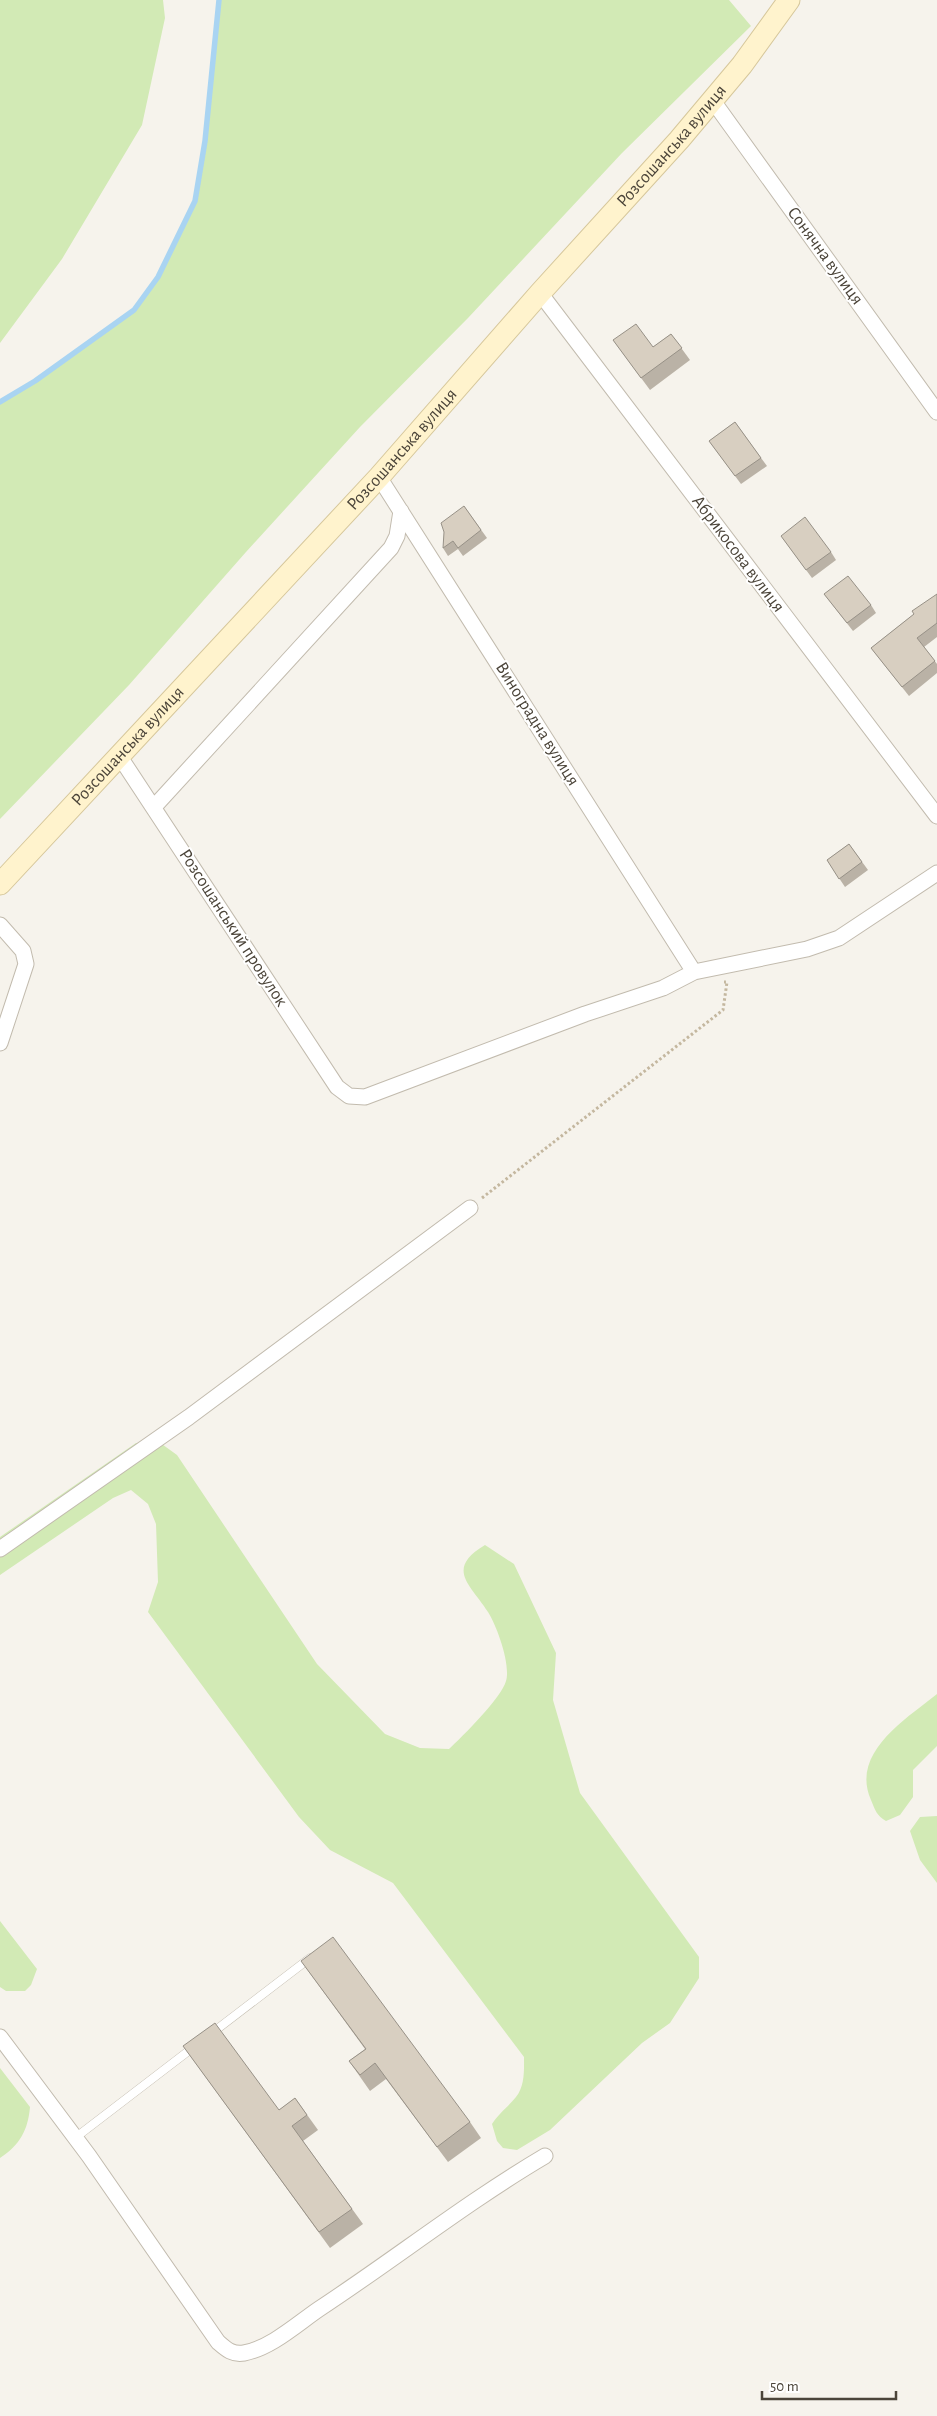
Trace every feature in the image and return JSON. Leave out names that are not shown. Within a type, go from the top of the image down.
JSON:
[{"type":"street","name":"Розсошанська вулиця","points":[[0,884],[379,477],[540,292],[713,101],[742,65],[789,0]]},
{"type":"street","name":"Сонячна вулиця","points":[[713,101],[937,412]]},
{"type":"street","name":"Абрикосова вулиця","points":[[540,292],[937,816]]},
{"type":"street","name":"Виноградна вулиця","points":[[379,477],[694,972]]},
{"type":"street","points":[[154,807],[391,548],[397,536],[401,511]]},
{"type":"street","name":"Розсошанський провулок","points":[[120,757],[337,1087],[349,1096],[365,1097],[585,1014],[663,988],[694,972]]},
{"type":"street","points":[[694,972],[808,949],[839,938],[937,873]]},
{"type":"street","points":[[0,925],[23,951],[26,964],[0,1043]]},
{"type":"street","points":[[0,1549],[189,1417],[470,1208]]},
{"type":"street","points":[[0,2037],[75,2138],[218,2342],[230,2352],[243,2353],[267,2344],[371,2275],[507,2178],[545,2156]]},
{"type":"lane","points":[[75,2138],[321,1950]]},
{"type":"path","points":[[470,1208],[723,1010],[727,982],[694,972]]},
{"type":"green space","points":[[0,0],[163,0],[165,18],[142,125],[62,259],[0,343]]},
{"type":"green space","points":[[219,0],[729,0],[751,26],[622,153],[468,318],[360,427],[246,552],[129,685],[0,819],[0,402],[35,381],[134,310],[158,277],[195,201],[205,141]]},
{"type":"green space","points":[[159,1442],[177,1455],[317,1664],[385,1734],[420,1748],[449,1749],[481,1716],[503,1688],[506,1681],[507,1665],[499,1636],[488,1612],[469,1585],[464,1569],[466,1562],[473,1554],[485,1545],[514,1564],[556,1653],[553,1700],[580,1793],[699,1957],[699,1978],[670,2023],[642,2043],[550,2130],[517,2150],[503,2148],[497,2141],[492,2124],[519,2093],[523,2078],[524,2057],[393,1883],[330,1850],[299,1817],[148,1612],[158,1582],[156,1524],[148,1504],[131,1490],[113,1498],[0,1575],[0,1537],[136,1443]]},
{"type":"green space","points":[[937,1694],[937,1746],[913,1770],[913,1797],[900,1815],[886,1821],[875,1810],[867,1783],[868,1767],[874,1752],[897,1726]]},
{"type":"green space","points":[[937,1816],[937,1883],[920,1860],[910,1831],[920,1817]]},
{"type":"green space","points":[[0,1921],[37,1969],[31,1985],[25,1991],[6,1991],[0,1987]]},
{"type":"green space","points":[[0,2068],[30,2107],[22,2136],[13,2148],[0,2158]]},
{"type":"building","points":[[636,324],[653,347],[671,334],[682,348],[641,378],[613,340]]},
{"type":"building","points":[[735,422],[761,458],[735,476],[709,441]]},
{"type":"building","points":[[464,506],[481,530],[458,548],[453,541],[443,548],[444,532],[441,523]]},
{"type":"building","points":[[805,517],[831,552],[806,570],[781,536]]},
{"type":"building","points":[[848,576],[871,605],[847,623],[824,594]]},
{"type":"building","points":[[937,594],[937,623],[917,638],[935,661],[902,687],[871,648],[914,614],[912,611]]},
{"type":"building","points":[[849,844],[862,862],[839,879],[827,860]]},
{"type":"building","points":[[333,1937],[470,2122],[437,2147],[375,2063],[360,2075],[349,2061],[366,2049],[301,1961]]},
{"type":"building","points":[[215,2023],[279,2110],[295,2098],[307,2115],[292,2126],[352,2209],[319,2232],[183,2046]]},
{"type":"waterway","points":[[0,402],[35,381],[134,310],[158,277],[195,201],[205,141],[219,0]]}]
